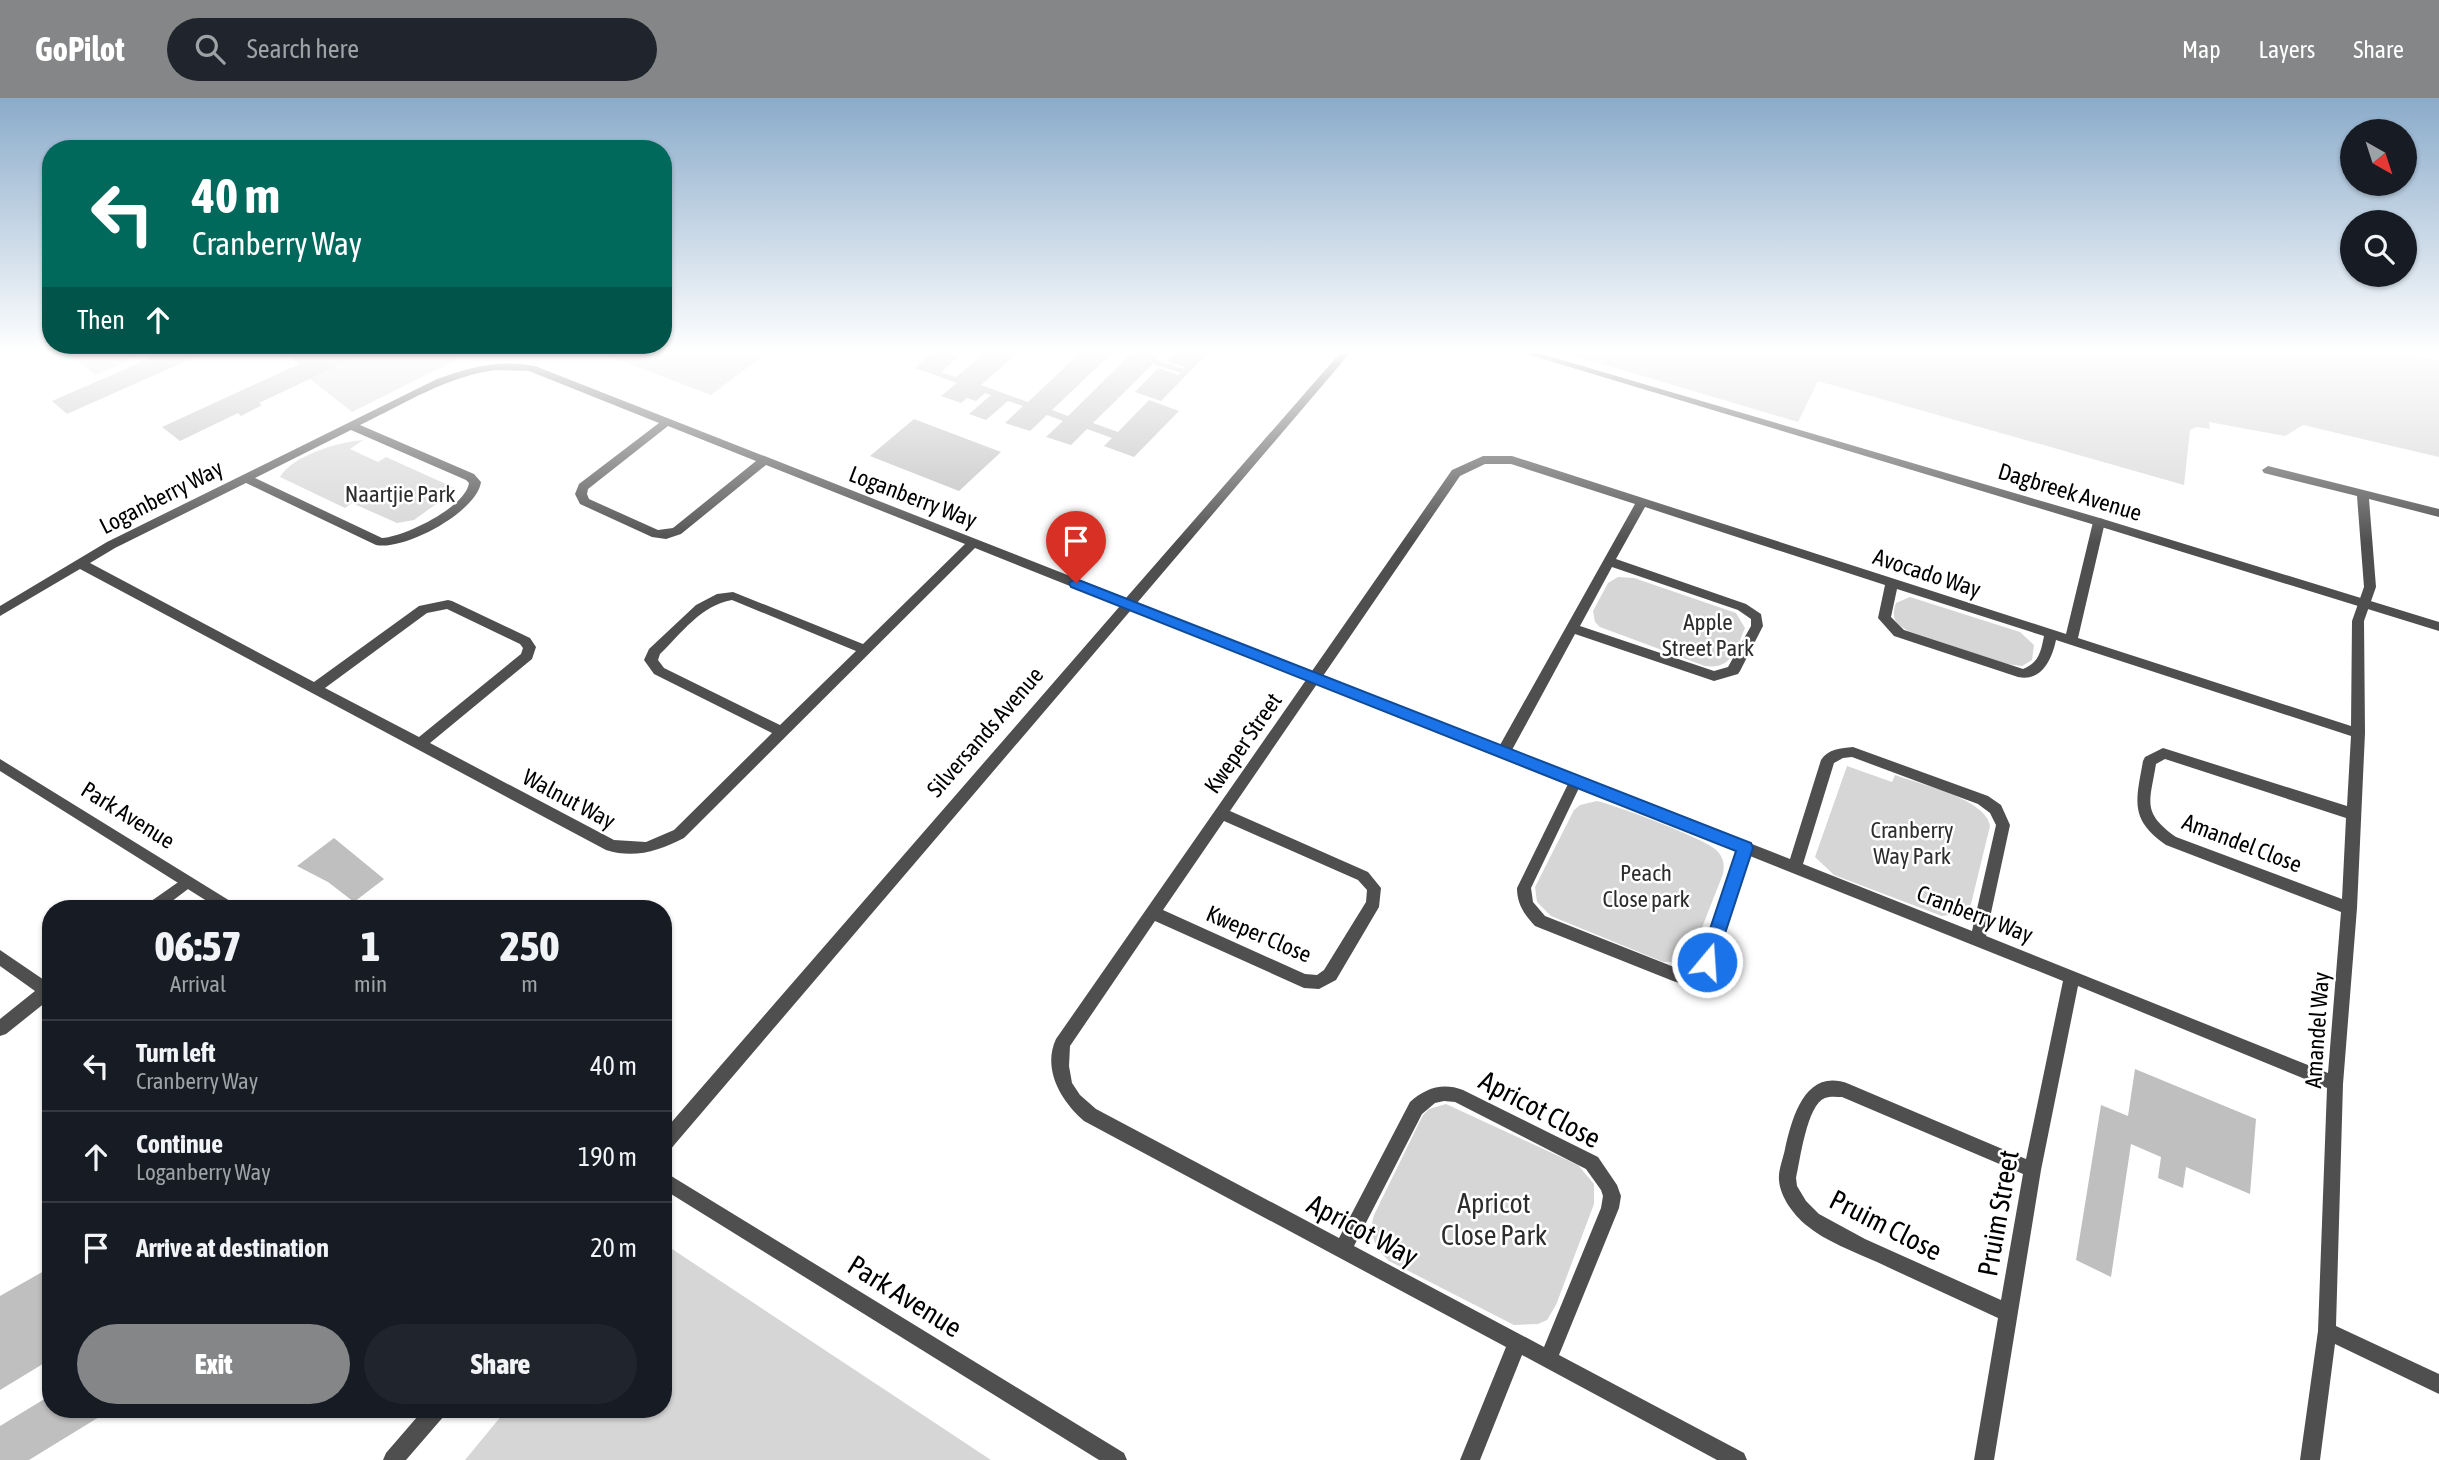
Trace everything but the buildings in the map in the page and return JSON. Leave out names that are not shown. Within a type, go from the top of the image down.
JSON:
[{"type":"street","name":"Loganberry Way","points":[[0,612],[79,563],[372,417]]},
{"type":"street","name":"Loganberry Way","points":[[653,417],[1127,604]]},
{"type":"street","name":"Silversands Avenue","points":[[672,1135],[1290,417]]},
{"type":"street","name":"Dagbreek Avenue","points":[[1743,417],[2099,522],[2439,627]]},
{"type":"street","points":[[667,422],[583,487],[581,494],[584,501],[656,534],[666,535],[677,531],[764,461]]},
{"type":"street","points":[[245,478],[389,543],[416,534],[474,490],[475,482],[470,477],[352,426]]},
{"type":"street","name":"Avocado Way","points":[[1483,460],[1512,460],[2358,733]]},
{"type":"street","name":"Kweper Street","points":[[1059,1067],[1062,1044],[1456,473],[1483,460]]},
{"type":"street","points":[[2268,470],[2439,513]]},
{"type":"street","name":"Amandel Way","points":[[2310,1460],[2327,1331],[2335,1084],[2349,908],[2358,733],[2358,621],[2370,587],[2363,494]]},
{"type":"street","points":[[1503,753],[1642,502]]},
{"type":"street","points":[[2071,641],[2099,522]]},
{"type":"street","name":"Walnut Way","points":[[79,563],[611,846],[636,850],[658,845],[679,834],[973,543]]},
{"type":"street","points":[[1572,628],[1714,676],[1733,671],[1757,626],[1757,617],[1742,607],[1608,561]]},
{"type":"street","points":[[1892,583],[1884,618],[1899,633],[1922,642],[2023,674],[2042,666],[2051,635]]},
{"type":"street","points":[[782,732],[659,671],[651,660],[654,652],[710,601],[722,596],[733,596],[865,650]]},
{"type":"street","points":[[316,688],[423,609],[436,605],[448,604],[525,641],[530,647],[527,656],[421,743]]},
{"type":"street","name":"Cranberry Way","points":[[1127,604],[2072,976],[2335,1084]]},
{"type":"street","points":[[1795,867],[1828,760],[1840,753],[1853,752],[1983,800],[1996,809],[2003,825],[1978,939]]},
{"type":"street","name":"Amandel Close","points":[[2349,908],[2171,841],[2153,830],[2143,812],[2150,761],[2163,753],[2177,755],[2353,814]]},
{"type":"street","name":"Park Avenue","points":[[3,769],[217,900]]},
{"type":"street","points":[[1576,781],[1524,888],[1523,899],[1529,911],[1540,921],[1679,976],[1691,975],[1707,962],[1745,848]]},
{"type":"street","name":"Kweper Close","points":[[1151,912],[1304,981],[1319,982],[1330,975],[1374,903],[1374,888],[1363,876],[1220,813]]},
{"type":"street","points":[[163,900],[187,882]]},
{"type":"street","points":[[0,957],[42,985]]},
{"type":"street","name":"Pruim Street","points":[[1984,1460],[2032,1170],[2072,976]]},
{"type":"street","points":[[0,1029],[42,996]]},
{"type":"street","name":"Apricot Way","points":[[1059,1067],[1065,1086],[1077,1105],[1090,1115],[1737,1460]]},
{"type":"street","name":"Pruim Close","points":[[2007,1312],[1859,1245],[1813,1220],[1800,1207],[1789,1189],[1787,1178],[1805,1108],[1811,1097],[1821,1091],[1843,1089],[2032,1170]]},
{"type":"street","name":"Apricot Close","points":[[1342,1250],[1416,1108],[1427,1097],[1441,1092],[1457,1096],[1591,1163],[1608,1185],[1612,1196],[1610,1208],[1548,1360]]},
{"type":"street","name":"Park Avenue","points":[[672,1185],[1117,1460]]},
{"type":"street","points":[[2327,1331],[2439,1384]]},
{"type":"street","points":[[1470,1460],[1517,1344]]},
{"type":"street","points":[[393,1460],[429,1418]]},
{"type":"green space","points":[[1780,417],[1801,417],[1798,422]]},
{"type":"green space","points":[[1943,417],[2439,417],[2439,457],[2303,425],[2285,436],[2209,422],[2210,429],[2197,427],[2190,430],[2184,485]]},
{"type":"green space","name":"Naartjie Park","points":[[363,440],[350,449],[378,462],[386,457],[457,489],[414,520],[397,523],[352,503],[345,508],[280,477],[295,462],[317,451]]},
{"type":"green space","name":"Apple Street Park","points":[[1618,577],[1634,578],[1736,613],[1745,628],[1736,650],[1721,665],[1705,666],[1600,627],[1595,622],[1593,611],[1608,583]]},
{"type":"green space","points":[[1910,597],[2020,632],[2034,645],[2032,660],[2022,666],[2006,664],[1908,631],[1897,622],[1894,612],[1896,603]]},
{"type":"green space","name":"Cranberry Way Park","points":[[1847,766],[1892,782],[1895,775],[1935,788],[1965,800],[1986,816],[1990,826],[1971,904],[1965,913],[1942,916],[1834,875],[1815,857]]},
{"type":"green space","name":"Peach Close park","points":[[1597,801],[1694,837],[1715,849],[1722,857],[1723,874],[1692,953],[1681,962],[1663,962],[1551,916],[1537,902],[1535,887],[1574,810],[1580,805]]},
{"type":"green space","name":"Apricot Close Park","points":[[1446,1104],[1578,1165],[1594,1184],[1594,1204],[1556,1305],[1547,1320],[1538,1324],[1514,1325],[1389,1261],[1374,1240],[1374,1215],[1423,1115],[1429,1109]]},
{"type":"green space","points":[[672,1249],[991,1460],[465,1460],[500,1418],[672,1418]]},
{"type":"route","points":[[1076,583],[1745,848],[1707,962]]}]
